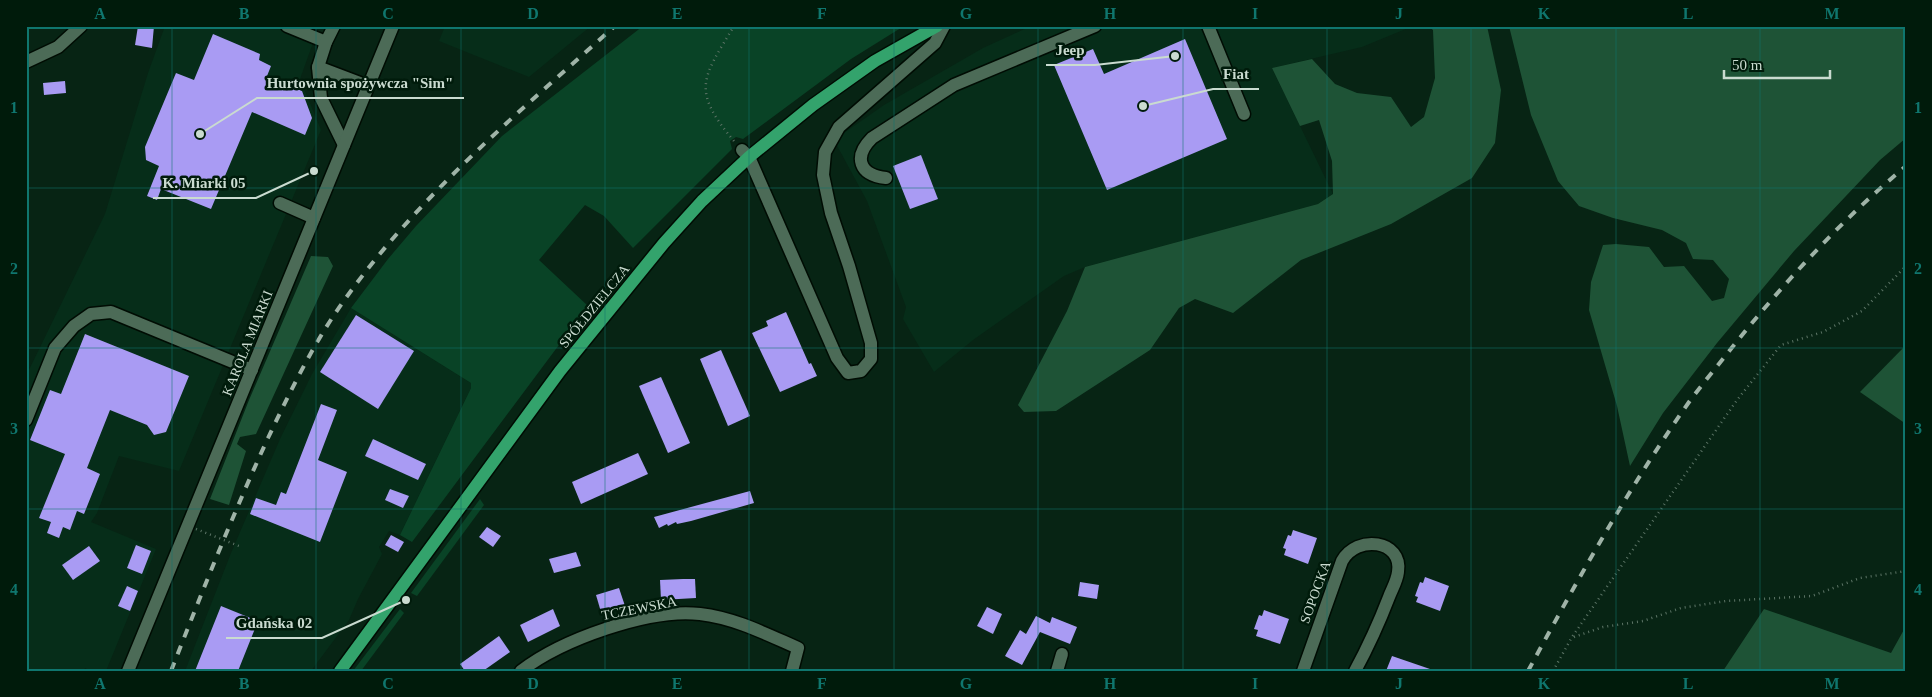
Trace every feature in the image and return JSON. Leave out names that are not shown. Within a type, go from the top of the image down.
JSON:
[{"type":"main road","name":"SPÓŁDZIELCZA","points":[[340,671],[566,364],[664,243],[745,154],[851,77],[900,46],[937,26]]},
{"type":"street","points":[[26,62],[58,46],[81,26]]},
{"type":"street","points":[[287,26],[326,42]]},
{"type":"street","points":[[334,26],[326,42],[318,68],[321,98],[344,145]]},
{"type":"street","name":"KAROLA MIARKI","points":[[128,671],[393,26]]},
{"type":"street","points":[[745,154],[837,358],[848,373],[861,371],[871,359],[871,343],[849,266],[831,213],[823,175],[825,152],[839,127],[895,76],[935,43],[944,26]]},
{"type":"street","points":[[886,178],[869,174],[863,167],[860,158],[863,147],[872,138],[954,85],[1095,26]]},
{"type":"street","points":[[1208,26],[1244,114]]},
{"type":"street","points":[[318,68],[368,86]]},
{"type":"street","points":[[280,204],[314,218]]},
{"type":"street","points":[[26,420],[55,348],[74,326],[91,314],[111,312],[252,370]]},
{"type":"street","name":"SOPOCKA","points":[[1303,671],[1346,553],[1353,548],[1371,543],[1389,549],[1395,556],[1399,570],[1375,632],[1355,671]]},
{"type":"street","name":"TCZEWSKA","points":[[521,671],[532,662],[590,634],[624,624],[679,614],[700,614],[742,623],[798,648],[792,671]]},
{"type":"street","points":[[1058,671],[1062,654]]},
{"type":"path","points":[[734,26],[710,67],[705,81],[705,92],[712,113],[745,154]]},
{"type":"path","points":[[1553,671],[1572,637],[1737,400],[1781,345],[1823,332],[1862,311],[1906,266]]},
{"type":"path","points":[[196,529],[239,546]]},
{"type":"path","points":[[1572,637],[1603,627],[1642,621],[1681,608],[1726,601],[1812,596],[1860,578],[1906,571]]},
{"type":"shaded area","points":[[165,26],[282,26],[314,40],[300,79],[321,130],[179,471],[119,456],[97,513],[91,522],[156,549],[106,671],[91,671],[85,668],[84,671],[26,671],[26,376],[105,214],[148,73]]},
{"type":"shaded area","points":[[445,26],[591,26],[529,77],[439,41]]},
{"type":"shaded area","points":[[643,26],[904,26],[851,59],[743,139],[736,137],[730,141],[732,149],[633,248],[604,216],[585,205],[539,260],[588,306],[412,542],[400,535],[471,388],[471,383],[351,308],[416,226],[502,136]]},
{"type":"shaded area","points":[[1031,26],[1413,26],[1362,47],[1272,68],[1333,194],[1318,204],[1085,267],[1064,276],[973,340],[934,372],[903,319],[906,307],[867,201],[834,140],[884,105],[983,48]]},
{"type":"shaded area","points":[[1428,26],[1487,26],[1501,90],[1495,143],[1472,178],[1391,224],[1301,260],[1233,313],[1195,299],[1179,308],[1150,350],[1056,411],[1024,412],[1018,405],[1067,311],[1085,267],[1318,204],[1333,194],[1332,161],[1319,120],[1300,126],[1272,68],[1312,59],[1335,84],[1357,93],[1391,97],[1411,127],[1424,117],[1435,78],[1433,30]]},
{"type":"shaded area","points":[[1509,26],[1906,26],[1906,138],[1880,160],[1794,251],[1717,343],[1663,413],[1630,466],[1617,406],[1589,310],[1591,282],[1603,245],[1616,244],[1649,247],[1664,267],[1684,266],[1712,301],[1724,298],[1729,279],[1713,260],[1693,259],[1686,243],[1662,230],[1613,218],[1579,206],[1558,181],[1531,115]]},
{"type":"shaded area","points":[[311,256],[328,257],[333,266],[256,434],[240,437],[237,444],[246,451],[229,505],[210,499],[249,400]]},
{"type":"shaded area","points":[[351,308],[471,383],[471,388],[400,535],[389,531],[379,547],[382,554],[349,620],[311,671],[185,671],[231,553],[280,439],[312,374]]},
{"type":"shaded area","points":[[1906,345],[1906,424],[1860,392]]},
{"type":"shaded area","points":[[480,499],[484,505],[417,596],[411,593]]},
{"type":"shaded area","points":[[400,609],[404,613],[361,671],[353,671]]},
{"type":"shaded area","points":[[1764,609],[1891,653],[1906,626],[1906,671],[1723,671]]},
{"type":"building","points":[[138,26],[154,26],[152,48],[135,45]]},
{"type":"building","points":[[213,34],[260,54],[259,60],[271,66],[267,76],[302,91],[312,118],[305,135],[252,112],[211,209],[161,189],[157,200],[147,196],[159,166],[146,160],[145,147],[176,73],[194,80]]},
{"type":"building","points":[[1185,39],[1227,139],[1107,190],[1054,65],[1093,49],[1104,74]]},
{"type":"building","points":[[65,81],[66,93],[44,95],[43,83]]},
{"type":"building","points":[[921,155],[938,199],[910,209],[893,166]]},
{"type":"building","points":[[786,312],[809,364],[811,363],[817,376],[780,392],[752,333],[768,326],[766,321]]},
{"type":"building","points":[[356,315],[414,351],[378,409],[320,372]]},
{"type":"building","points":[[85,334],[189,376],[166,432],[154,435],[147,425],[110,410],[87,468],[100,474],[84,514],[77,511],[70,530],[63,527],[59,538],[47,533],[51,522],[39,518],[65,454],[30,440],[50,390],[61,394]]},
{"type":"building","points":[[721,350],[750,416],[728,426],[700,359]]},
{"type":"building","points":[[661,377],[690,443],[668,453],[639,386]]},
{"type":"building","points":[[321,404],[337,410],[318,460],[347,472],[320,542],[250,514],[256,498],[276,505],[281,492],[286,494]]},
{"type":"building","points":[[373,439],[426,464],[418,480],[365,456]]},
{"type":"building","points":[[638,453],[648,474],[581,504],[572,482]]},
{"type":"building","points":[[390,489],[409,496],[403,508],[385,500]]},
{"type":"building","points":[[750,491],[754,503],[691,521],[677,524],[676,522],[659,528],[654,517]]},
{"type":"building","points":[[487,527],[501,536],[493,547],[479,537]]},
{"type":"building","points":[[1293,530],[1317,538],[1308,564],[1284,555],[1286,549],[1283,548],[1288,535],[1291,536]]},
{"type":"building","points":[[391,535],[404,542],[398,552],[385,545]]},
{"type":"building","points":[[136,545],[151,551],[142,574],[127,568]]},
{"type":"building","points":[[89,546],[100,561],[73,580],[62,565]]},
{"type":"building","points":[[576,552],[581,566],[554,573],[549,559]]},
{"type":"building","points":[[1425,577],[1449,586],[1440,611],[1416,602],[1418,597],[1415,596],[1420,582],[1423,583]]},
{"type":"building","points":[[695,579],[696,598],[661,600],[660,580]]},
{"type":"building","points":[[1080,582],[1099,585],[1097,599],[1078,596]]},
{"type":"building","points":[[127,586],[138,591],[130,611],[118,606]]},
{"type":"building","points":[[619,588],[625,606],[601,612],[596,595]]},
{"type":"building","points":[[221,606],[258,621],[238,671],[195,671]]},
{"type":"building","points":[[987,607],[1002,614],[993,634],[977,626]]},
{"type":"building","points":[[553,609],[560,626],[528,642],[520,625]]},
{"type":"building","points":[[1264,610],[1289,619],[1280,644],[1256,636],[1258,630],[1254,629],[1259,615],[1262,616]]},
{"type":"building","points":[[1036,616],[1050,623],[1052,617],[1077,627],[1070,644],[1040,632],[1022,665],[1005,656],[1020,630],[1026,634]]},
{"type":"building","points":[[499,636],[510,652],[483,671],[465,671],[460,664]]},
{"type":"building","points":[[1392,656],[1430,669],[1430,671],[1386,671]]},
{"type":"railway","points":[[171,671],[230,524],[268,438],[312,351],[343,302],[372,263],[404,226],[471,156],[615,26]]},
{"type":"railway","points":[[1528,671],[1625,500],[1689,402],[1746,330],[1811,256],[1881,187],[1906,166]]},
{"type":"place","name":"Jeep","points":[[1175,56]]},
{"type":"place","name":"Fiat","points":[[1143,106]]},
{"type":"place","name":"Hurtownia spożywcza \"Sim\"","points":[[200,134]]},
{"type":"place","name":"K. Miarki 05","points":[[314,171]]},
{"type":"place","name":"Gdańska 02","points":[[406,600]]}]
